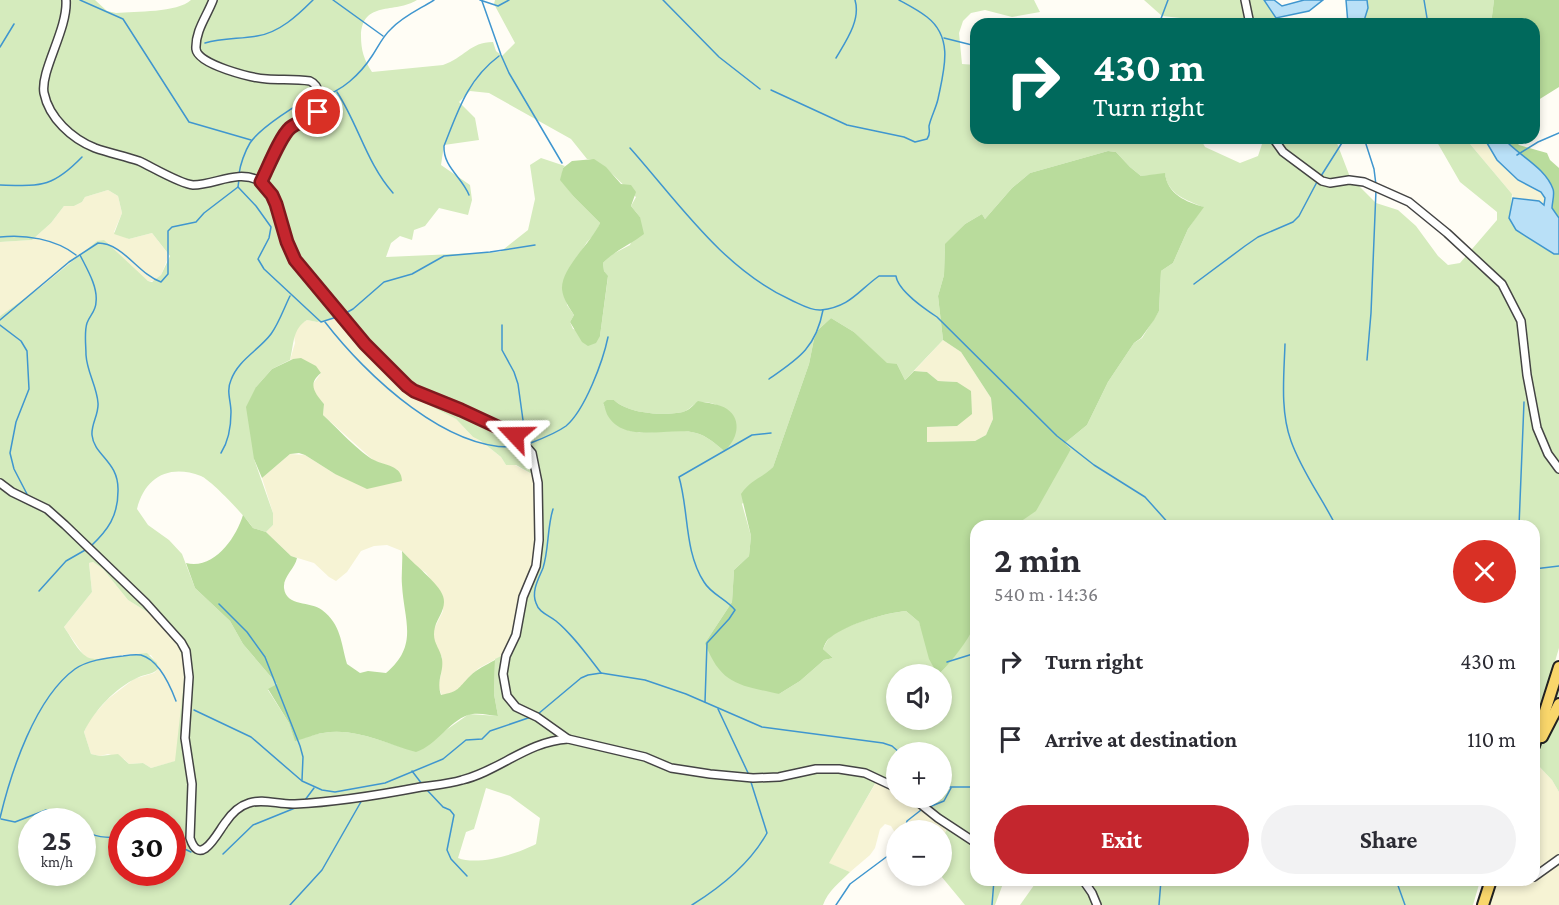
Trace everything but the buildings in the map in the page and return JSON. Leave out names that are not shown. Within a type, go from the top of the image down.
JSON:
[{"type":"main road","points":[[1540,727],[1559,667]]},
{"type":"main road","points":[[1540,741],[1559,704]]},
{"type":"main road","points":[[1483,905],[1489,886]]},
{"type":"street","points":[[66,0],[61,30],[44,87],[47,102],[55,117],[66,129],[78,140],[95,148],[138,161],[188,184],[211,183],[238,176],[261,182],[276,204],[295,260],[361,339],[399,379],[414,391],[461,410],[484,423],[505,430],[520,439],[532,453],[537,471],[538,494],[539,540],[536,566],[523,597],[516,635],[506,656],[503,674],[507,696],[516,707],[537,717],[568,739],[645,757],[671,768],[701,773],[767,778],[816,769],[839,769],[865,773],[886,783]]},
{"type":"street","points":[[213,0],[199,31],[196,48],[199,56],[204,60],[244,74],[268,79],[310,81],[318,88],[318,115],[297,123],[286,132],[261,182]]},
{"type":"street","points":[[1245,0],[1249,18]]},
{"type":"street","points":[[1277,144],[1283,152],[1322,181],[1330,183],[1349,180],[1364,182],[1409,202],[1447,233],[1502,284],[1521,321],[1527,375],[1537,428],[1548,454],[1559,469]]},
{"type":"street","points":[[0,483],[12,492],[47,509],[65,525],[146,603],[181,642],[186,651],[189,677],[185,730],[192,784],[189,838],[191,844],[198,849],[201,850],[211,845],[224,824],[238,808],[253,802],[295,804],[356,798],[462,780],[537,746],[568,739]]},
{"type":"street","points":[[926,808],[970,839]]},
{"type":"street","points":[[1540,873],[1559,859]]},
{"type":"street","points":[[1087,886],[1097,905]]},
{"type":"shaded area","points":[[1470,144],[1488,144],[1497,160],[1518,180],[1541,192],[1545,198],[1544,205],[1534,200],[1513,198]]},
{"type":"shaded area","points":[[108,190],[118,196],[122,213],[114,232],[129,239],[152,233],[169,255],[161,275],[154,281],[148,281],[97,241],[42,286],[0,316],[0,242],[32,240],[51,223],[64,206],[74,206],[82,202],[85,197]]},
{"type":"shaded area","points":[[340,317],[409,395],[456,419],[473,437],[501,457],[506,465],[515,465],[537,477],[535,567],[503,655],[479,668],[459,690],[442,696],[438,685],[442,657],[434,644],[434,629],[443,611],[443,596],[426,573],[413,564],[402,551],[387,545],[374,546],[361,551],[347,572],[336,581],[314,563],[291,556],[266,532],[273,525],[273,513],[262,478],[290,454],[305,455],[335,474],[398,470],[373,460],[323,415],[324,404],[313,391],[313,384],[321,373],[293,359],[290,360],[295,343],[294,335],[300,324],[307,320],[317,322]]},
{"type":"shaded area","points":[[943,340],[961,352],[991,398],[993,419],[986,435],[975,441],[927,442],[926,427],[957,426],[957,382],[938,381],[927,372],[914,371]]},
{"type":"shaded area","points":[[93,562],[103,569],[128,600],[152,615],[178,646],[183,659],[184,680],[176,761],[151,768],[143,763],[129,764],[124,759],[108,754],[100,756],[91,754],[84,732],[90,719],[108,699],[134,679],[154,673],[158,669],[151,655],[129,654],[96,660],[85,657],[64,627],[92,592],[89,563]]},
{"type":"shaded area","points":[[1540,767],[1559,792],[1559,905],[1483,905],[1489,886],[1540,886]]},
{"type":"shaded area","points":[[877,781],[886,785],[886,808],[925,808],[940,820],[886,820],[886,824],[880,829],[875,848],[850,872],[828,863]]},
{"type":"green space","points":[[0,0],[95,0],[107,11],[116,13],[166,9],[191,0],[417,0],[373,12],[367,17],[363,25],[361,41],[364,55],[372,72],[443,65],[473,47],[493,42],[496,51],[502,56],[515,43],[494,4],[495,0],[1034,0],[1040,12],[1012,17],[985,10],[971,13],[963,21],[959,33],[962,64],[970,65],[970,144],[1203,144],[1205,147],[1240,163],[1258,156],[1262,144],[1337,144],[1350,177],[1376,203],[1398,210],[1416,226],[1438,256],[1448,265],[1460,263],[1497,220],[1497,212],[1460,182],[1438,144],[1470,144],[1512,194],[1510,218],[1540,245],[1559,254],[1559,648],[1540,712],[1540,520],[1018,520],[1071,449],[1065,443],[1087,425],[1108,382],[1134,343],[1142,338],[1159,311],[1161,271],[1173,263],[1188,229],[1203,207],[1174,192],[1165,174],[1141,176],[1116,152],[1108,151],[1030,173],[1012,188],[985,219],[982,214],[965,224],[945,245],[944,275],[938,296],[943,340],[905,380],[897,364],[887,364],[854,332],[831,318],[818,330],[809,364],[773,467],[742,504],[751,536],[749,556],[734,570],[732,602],[705,643],[779,694],[800,681],[824,660],[833,658],[823,649],[829,638],[837,632],[867,620],[906,611],[919,622],[934,664],[886,664],[886,730],[952,730],[952,664],[948,664],[962,647],[970,631],[970,886],[1002,886],[995,905],[965,905],[949,886],[952,886],[952,820],[940,820],[925,808],[952,808],[952,742],[886,742],[886,786],[876,782],[829,863],[850,872],[831,891],[823,905],[0,905],[0,316],[42,286],[97,241],[104,240],[148,281],[152,282],[161,275],[170,256],[152,233],[129,239],[114,234],[122,213],[118,196],[108,190],[85,197],[82,202],[74,206],[64,206],[51,223],[32,240],[0,242]],"holes":[[[470,91],[489,93],[571,139],[587,159],[599,163],[636,197],[631,206],[640,217],[630,245],[609,256],[603,263],[608,277],[600,336],[573,329],[570,322],[574,315],[567,305],[564,279],[587,242],[596,233],[600,223],[561,180],[565,166],[541,158],[530,165],[535,199],[528,230],[500,252],[386,257],[391,243],[400,236],[412,240],[414,230],[425,226],[439,208],[468,215],[472,200],[470,185],[441,165],[444,145],[479,140],[475,118],[459,102]],[[340,317],[409,395],[456,419],[473,437],[501,457],[506,465],[516,465],[537,477],[535,566],[503,655],[495,659],[494,694],[498,716],[469,714],[416,751],[347,732],[323,733],[295,740],[289,723],[268,690],[277,684],[243,644],[230,621],[195,588],[182,554],[169,540],[148,525],[137,509],[152,481],[169,473],[189,473],[206,479],[237,508],[253,528],[266,532],[273,525],[273,513],[254,459],[256,387],[272,369],[290,360],[294,338],[302,324],[307,320],[317,322]],[[614,400],[620,405],[637,411],[657,414],[683,412],[700,402],[722,407],[734,417],[724,451],[708,438],[696,433],[683,431],[644,433],[621,427],[603,403]],[[93,562],[103,569],[128,600],[152,615],[178,646],[183,659],[184,680],[175,761],[151,768],[143,763],[129,764],[118,754],[100,756],[91,754],[84,732],[99,708],[129,682],[158,669],[157,663],[147,653],[116,658],[92,659],[87,657],[80,651],[64,627],[92,592],[89,563]],[[486,788],[510,796],[540,818],[536,844],[519,852],[486,860],[458,858],[466,832],[474,829]]]},
{"type":"green space","points":[[1144,0],[1264,0],[1276,18],[1181,18],[1162,16]]},
{"type":"green space","points":[[1367,0],[1494,0],[1492,18],[1365,18],[1368,8]]},
{"type":"green space","points":[[1494,0],[1559,0],[1559,87],[1540,99],[1540,18],[1492,18]]},
{"type":"green space","points":[[1509,144],[1518,144],[1547,153],[1550,160],[1559,168],[1559,218],[1552,208],[1553,189],[1538,168]]},
{"type":"green space","points":[[1108,151],[1116,152],[1141,176],[1165,173],[1173,192],[1184,200],[1204,207],[1188,229],[1173,263],[1161,271],[1159,311],[1108,382],[1087,425],[1065,443],[1071,449],[1036,511],[1023,520],[970,520],[970,634],[949,664],[932,664],[919,622],[906,611],[867,620],[838,632],[826,642],[823,649],[833,658],[824,660],[800,681],[779,694],[733,681],[718,667],[705,643],[732,602],[734,570],[749,556],[751,536],[741,494],[773,467],[809,364],[818,330],[831,318],[854,332],[887,363],[897,364],[905,380],[914,371],[927,372],[938,381],[957,382],[971,391],[972,414],[957,426],[927,427],[927,442],[975,441],[986,435],[993,419],[991,398],[961,352],[943,340],[938,296],[944,275],[945,244],[965,224],[982,214],[985,219],[1012,188],[1030,173]]},
{"type":"green space","points":[[594,159],[606,167],[621,184],[631,185],[636,192],[631,206],[640,217],[644,234],[603,263],[604,271],[608,276],[600,336],[596,343],[588,346],[582,342],[570,322],[574,315],[565,300],[562,289],[566,272],[600,223],[560,180],[563,168],[572,161]]},
{"type":"green space","points":[[301,358],[316,366],[321,373],[313,385],[324,404],[323,415],[369,457],[396,469],[402,481],[367,489],[299,453],[290,454],[262,478],[254,459],[246,407],[256,387],[272,369],[293,359]]},
{"type":"green space","points":[[607,400],[614,400],[620,405],[637,411],[657,414],[683,412],[698,401],[717,405],[727,409],[735,419],[737,424],[735,436],[724,451],[708,438],[696,433],[685,431],[649,433],[626,430],[616,425],[608,416],[603,403]]},
{"type":"green space","points":[[243,515],[253,528],[266,532],[291,556],[297,558],[285,580],[286,594],[294,601],[317,607],[328,615],[337,628],[347,664],[360,673],[368,671],[386,673],[403,652],[407,621],[402,585],[402,551],[431,579],[443,596],[443,608],[434,632],[442,659],[439,685],[441,695],[455,691],[476,671],[495,660],[494,694],[498,716],[472,714],[461,718],[430,744],[416,752],[347,732],[320,734],[295,741],[289,723],[268,689],[277,684],[243,644],[230,621],[195,588],[186,563],[206,562],[214,557],[229,542]]},
{"type":"green space","points":[[1559,686],[1559,792],[1540,767],[1540,742]]},
{"type":"green space","points":[[1033,886],[1479,886],[1473,905],[1020,905]]},
{"type":"water","points":[[1264,0],[1274,0],[1282,6],[1304,0],[1323,0],[1309,11],[1276,18]]},
{"type":"water","points":[[1346,0],[1367,0],[1368,8],[1365,18],[1348,18]]},
{"type":"water","points":[[1488,144],[1509,144],[1538,168],[1549,181],[1554,191],[1552,208],[1559,218],[1559,254],[1554,254],[1516,230],[1509,218],[1513,198],[1539,201],[1544,205],[1545,198],[1541,192],[1518,180],[1497,160]]},
{"type":"waterway","points":[[80,0],[123,19],[189,122],[251,140]]},
{"type":"waterway","points":[[205,43],[257,36],[273,31],[313,0]]},
{"type":"waterway","points":[[333,0],[383,36]]},
{"type":"waterway","points":[[321,96],[343,87],[367,62],[396,24],[434,0]]},
{"type":"waterway","points":[[480,0],[498,6],[509,0]]},
{"type":"waterway","points":[[663,0],[719,57],[760,89]]},
{"type":"waterway","points":[[836,58],[854,23],[855,0]]},
{"type":"waterway","points":[[771,90],[847,125],[904,137],[915,142],[927,139],[943,77],[944,45],[935,25],[924,14],[899,0]]},
{"type":"waterway","points":[[1161,18],[1168,0]]},
{"type":"waterway","points":[[1424,0],[1427,18]]},
{"type":"waterway","points":[[482,1],[509,73],[562,163]]},
{"type":"waterway","points":[[0,47],[14,24]]},
{"type":"waterway","points":[[944,38],[970,44]]},
{"type":"waterway","points":[[469,195],[446,160],[444,146],[459,108],[471,86],[488,65],[499,56]]},
{"type":"waterway","points":[[337,92],[369,157],[393,193]]},
{"type":"waterway","points":[[239,174],[245,154],[255,137],[280,116],[316,96]]},
{"type":"waterway","points":[[1540,141],[1559,133]]},
{"type":"waterway","points":[[1321,176],[1341,144]]},
{"type":"waterway","points":[[1366,144],[1374,169],[1376,185]]},
{"type":"waterway","points":[[1517,155],[1535,144]]},
{"type":"waterway","points":[[630,148],[684,212],[723,253],[767,287],[791,300],[813,309],[831,308],[847,302],[879,276],[896,276],[907,293],[937,317],[1057,436],[1094,465],[1145,497],[1166,520]]},
{"type":"waterway","points":[[0,185],[36,185],[54,180],[82,157]]},
{"type":"waterway","points":[[0,320],[69,262],[98,243],[115,248],[145,273],[161,282],[168,274],[168,231],[172,227],[196,222],[238,187],[239,179]]},
{"type":"waterway","points":[[1194,284],[1258,237],[1293,222],[1299,216],[1318,180]]},
{"type":"waterway","points":[[238,187],[271,227],[269,238],[258,259],[264,269],[321,322],[340,316]]},
{"type":"waterway","points":[[1367,360],[1376,190]]},
{"type":"waterway","points":[[0,237],[19,236],[49,241],[76,255]]},
{"type":"waterway","points":[[344,314],[384,282],[412,274],[444,256],[535,245]]},
{"type":"waterway","points":[[80,255],[91,278],[96,296],[95,308],[87,323],[85,334],[87,361],[98,403],[92,435],[97,448],[115,473],[118,491],[118,500],[111,522],[91,546]]},
{"type":"waterway","points":[[221,453],[230,428],[229,388],[234,373],[271,334],[290,296]]},
{"type":"waterway","points":[[769,379],[804,351],[816,334],[823,310]]},
{"type":"waterway","points":[[325,322],[342,343],[386,387],[412,408],[439,425],[467,439],[495,446],[523,446]]},
{"type":"waterway","points":[[0,325],[21,341],[27,351],[29,389],[16,422],[10,453],[14,469],[28,496]]},
{"type":"waterway","points":[[502,325],[502,350],[518,384],[526,442]]},
{"type":"waterway","points":[[528,444],[548,436],[566,426],[573,419],[592,384],[608,337]]},
{"type":"waterway","points":[[1285,344],[1285,418],[1291,441],[1333,520]]},
{"type":"waterway","points":[[1519,520],[1524,402]]},
{"type":"waterway","points":[[705,702],[707,643],[735,610],[707,586],[698,570],[690,544],[679,477],[752,435],[771,433]]},
{"type":"waterway","points":[[553,509],[545,561],[535,589],[536,603],[542,612],[568,632],[601,673]]},
{"type":"waterway","points":[[39,591],[66,561],[87,549]]},
{"type":"waterway","points":[[1540,568],[1559,566]]},
{"type":"waterway","points":[[219,604],[247,632],[265,657],[300,746],[303,757],[302,780]]},
{"type":"waterway","points":[[0,818],[18,758],[37,717],[48,698],[75,669],[98,660],[141,655],[158,668],[176,701]]},
{"type":"waterway","points":[[947,662],[970,655]]},
{"type":"waterway","points":[[538,714],[581,678],[601,673],[645,680],[686,694],[762,727],[886,744]]},
{"type":"waterway","points":[[718,709],[749,775]]},
{"type":"waterway","points":[[194,710],[251,737],[302,781],[322,790],[335,792],[385,783],[443,759],[466,740],[482,739],[490,731],[531,717]]},
{"type":"waterway","points":[[412,771],[422,784]]},
{"type":"waterway","points":[[692,905],[714,891],[734,874],[752,855],[767,833],[750,779]]},
{"type":"waterway","points":[[952,787],[970,787]]},
{"type":"waterway","points":[[305,800],[314,788]]},
{"type":"waterway","points":[[427,790],[454,815],[447,850],[451,859],[467,876]]},
{"type":"waterway","points":[[290,905],[322,870],[362,800]]},
{"type":"waterway","points":[[223,854],[253,825],[300,806]]},
{"type":"waterway","points":[[908,820],[921,810]]},
{"type":"waterway","points":[[1,819],[18,821]]},
{"type":"waterway","points":[[96,836],[108,837]]},
{"type":"waterway","points":[[186,850],[191,852]]},
{"type":"waterway","points":[[836,905],[850,884],[886,857]]},
{"type":"waterway","points":[[992,905],[994,886]]},
{"type":"waterway","points":[[1159,905],[1161,886]]},
{"type":"waterway","points":[[1398,886],[1405,905]]},
{"type":"route","points":[[318,112],[318,115],[302,120],[286,132],[261,182],[276,204],[290,251],[295,260],[320,287],[356,334],[407,386],[484,423],[515,435]]}]
